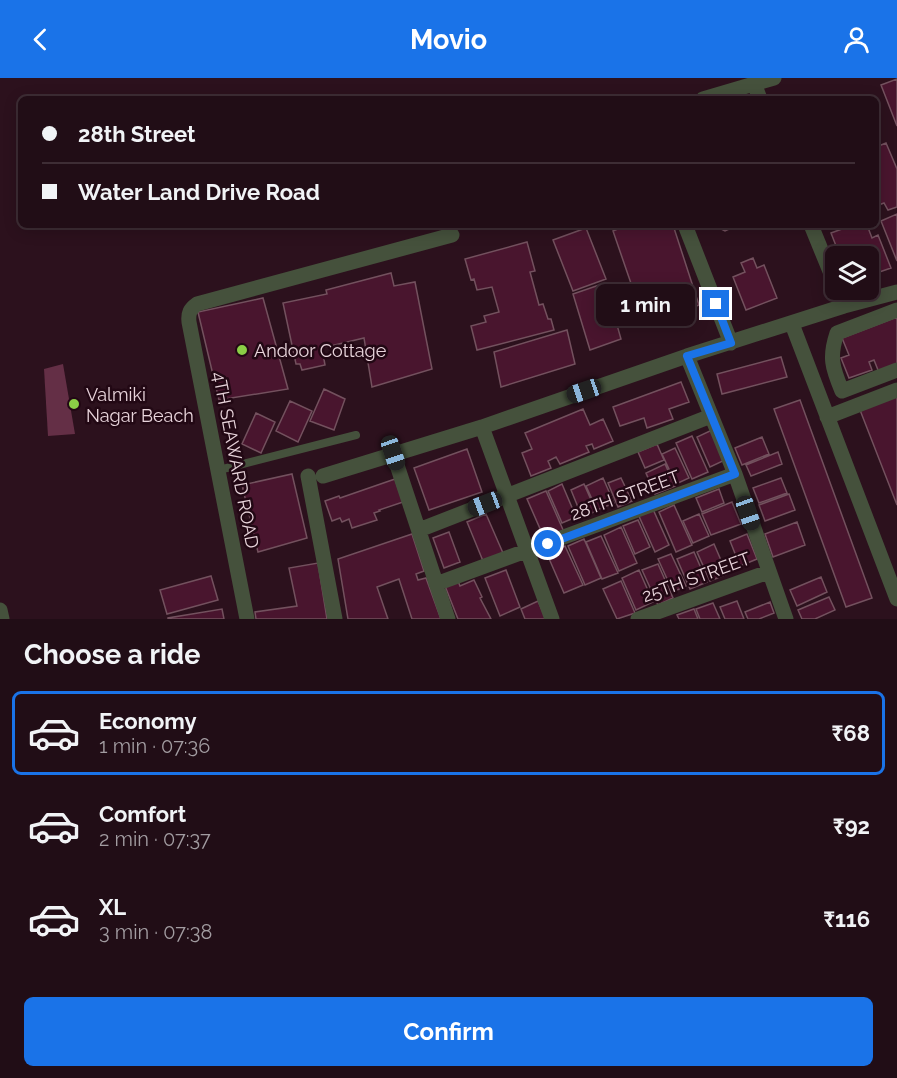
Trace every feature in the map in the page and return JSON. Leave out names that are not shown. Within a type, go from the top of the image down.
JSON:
[{"type":"street","points":[[713,96],[774,78]]},
{"type":"street","points":[[754,83],[759,96]]},
{"type":"street","points":[[686,228],[731,343]]},
{"type":"street","points":[[812,228],[825,260]]},
{"type":"street","name":"4TH SEAWARD ROAD","points":[[247,619],[189,322],[188,314],[191,308],[197,304],[452,235]]},
{"type":"street","points":[[336,619],[315,476],[482,427],[687,356],[839,308],[895,294]]},
{"type":"street","points":[[838,300],[843,330]]},
{"type":"street","points":[[897,310],[837,333],[831,350],[832,368],[842,391],[897,370]]},
{"type":"street","points":[[792,324],[827,417],[892,571],[897,598]]},
{"type":"street","points":[[687,356],[735,474],[786,619]]},
{"type":"street","points":[[827,417],[897,390]]},
{"type":"street","points":[[419,530],[711,416]]},
{"type":"street","points":[[482,427],[552,619]]},
{"type":"street","points":[[393,453],[448,619]]},
{"type":"street","name":"28TH STREET","points":[[436,584],[735,474]]},
{"type":"street","name":"25TH STREET","points":[[638,619],[768,572]]},
{"type":"street","points":[[0,610],[2,619]]},
{"type":"lane","points":[[219,470],[356,435]]},
{"type":"shaded area","points":[[63,364],[75,434],[48,436],[44,369]]},
{"type":"building","points":[[897,79],[897,126],[881,85]]},
{"type":"building","points":[[886,143],[897,169],[897,207],[888,210],[884,203],[879,205],[879,146]]},
{"type":"building","points":[[897,214],[897,261],[881,221]]},
{"type":"building","points":[[586,228],[606,279],[573,291],[553,240]]},
{"type":"building","points":[[620,228],[674,228],[699,305],[645,324],[613,231]]},
{"type":"building","points":[[845,228],[868,228],[872,238],[878,235],[891,268],[879,272],[879,246],[836,246],[831,233]]},
{"type":"building","points":[[527,242],[535,271],[530,272],[539,305],[543,304],[554,330],[477,350],[471,326],[486,322],[484,316],[499,312],[492,287],[477,290],[474,279],[471,280],[465,259]]},
{"type":"building","points":[[753,258],[757,268],[764,265],[777,298],[746,310],[733,277],[745,272],[741,263]]},
{"type":"building","points":[[391,273],[394,286],[415,282],[432,369],[372,387],[364,338],[322,348],[325,365],[302,370],[300,364],[296,364],[283,303],[327,294],[326,290]]},
{"type":"building","points":[[605,283],[621,339],[590,350],[573,294]]},
{"type":"building","name":"Andoor Cottage","points":[[263,298],[288,389],[219,400],[198,312]]},
{"type":"building","points":[[897,317],[897,368],[880,375],[874,360],[869,362],[872,370],[849,378],[841,358],[849,355],[842,338]]},
{"type":"building","points":[[567,330],[575,364],[501,387],[494,352]]},
{"type":"building","points":[[781,357],[787,377],[722,394],[717,374]]},
{"type":"building","points":[[681,382],[689,402],[669,409],[673,419],[647,428],[644,418],[620,426],[613,407]]},
{"type":"building","points":[[324,389],[345,399],[334,430],[310,421]]},
{"type":"building","points":[[897,395],[897,505],[860,410]]},
{"type":"building","points":[[800,400],[872,598],[846,607],[774,409]]},
{"type":"building","points":[[290,401],[312,411],[298,442],[276,431]]},
{"type":"building","points":[[583,409],[590,425],[603,419],[613,441],[594,449],[592,444],[586,446],[589,452],[560,464],[556,457],[548,461],[551,468],[531,476],[522,453],[532,449],[525,433]]},
{"type":"building","points":[[256,413],[275,422],[261,453],[242,444]]},
{"type":"building","points":[[712,430],[725,460],[710,467],[697,437]]},
{"type":"building","points":[[692,436],[708,472],[692,479],[676,443]]},
{"type":"building","points":[[762,437],[769,454],[742,465],[735,448]]},
{"type":"building","points":[[657,444],[664,460],[645,468],[638,452]]},
{"type":"building","points":[[675,448],[689,478],[676,484],[662,454]]},
{"type":"building","points":[[467,449],[482,492],[429,510],[414,468]]},
{"type":"building","points":[[778,452],[782,464],[751,476],[746,465]]},
{"type":"building","points":[[665,464],[675,486],[655,494],[646,473]]},
{"type":"building","points":[[292,474],[307,538],[258,552],[242,485]]},
{"type":"building","points":[[603,478],[614,503],[597,510],[586,486]]},
{"type":"building","points":[[621,478],[632,501],[618,507],[608,483]]},
{"type":"building","points":[[781,478],[787,493],[759,503],[753,488]]},
{"type":"building","points":[[395,479],[403,502],[374,513],[377,520],[352,528],[349,519],[342,522],[340,518],[332,521],[325,501]]},
{"type":"building","points":[[562,484],[576,517],[562,523],[548,491]]},
{"type":"building","points":[[584,484],[596,511],[582,517],[571,490]]},
{"type":"building","points":[[719,489],[724,503],[702,512],[696,498]]},
{"type":"building","points":[[546,491],[564,532],[545,540],[527,499]]},
{"type":"building","points":[[789,494],[795,510],[765,521],[759,505]]},
{"type":"building","points":[[732,502],[741,524],[711,535],[702,514]]},
{"type":"building","points":[[674,505],[692,545],[676,552],[659,512]]},
{"type":"building","points":[[652,507],[669,545],[655,552],[638,514]]},
{"type":"building","points":[[486,514],[503,553],[483,561],[467,522]]},
{"type":"building","points":[[699,514],[709,536],[693,543],[683,521]]},
{"type":"building","points":[[638,520],[650,547],[635,554],[623,526]]},
{"type":"building","points":[[797,522],[805,545],[773,557],[765,534]]},
{"type":"building","points":[[621,527],[637,563],[619,571],[604,535]]},
{"type":"building","points":[[449,532],[460,562],[444,568],[433,538]]},
{"type":"building","points":[[412,534],[424,571],[416,574],[418,580],[426,578],[441,619],[412,619],[399,579],[377,587],[388,619],[348,619],[338,559]]},
{"type":"building","points":[[747,534],[757,559],[740,566],[730,541]]},
{"type":"building","points":[[601,536],[618,573],[602,579],[586,542]]},
{"type":"building","points":[[584,539],[601,578],[585,585],[568,546]]},
{"type":"building","points":[[714,544],[727,574],[710,581],[697,552]]},
{"type":"building","points":[[565,546],[583,585],[564,593],[547,554]]},
{"type":"building","points":[[694,552],[707,582],[690,589],[677,559]]},
{"type":"building","points":[[671,554],[686,586],[673,592],[658,559]]},
{"type":"building","points":[[318,563],[327,619],[256,619],[255,612],[297,606],[289,568]]},
{"type":"building","points":[[658,564],[673,598],[658,605],[642,570]]},
{"type":"building","points":[[506,570],[520,607],[500,616],[485,578]]},
{"type":"building","points":[[639,570],[653,602],[636,610],[622,578]]},
{"type":"building","points":[[211,576],[218,600],[167,614],[160,590]]},
{"type":"building","points":[[821,577],[827,592],[797,606],[790,590]]},
{"type":"building","points":[[474,580],[491,619],[458,619],[445,586],[458,581],[460,586]]},
{"type":"building","points":[[621,581],[635,613],[617,619],[603,589]]},
{"type":"building","points":[[829,597],[835,610],[815,619],[802,619],[798,610]]},
{"type":"building","points":[[538,601],[546,619],[525,619],[521,609]]},
{"type":"building","points":[[737,601],[744,619],[725,619],[720,607]]},
{"type":"building","points":[[770,602],[774,613],[759,619],[748,619],[745,612]]},
{"type":"building","points":[[713,603],[720,619],[700,619],[696,609]]},
{"type":"building","points":[[222,609],[224,619],[168,619],[168,618]]},
{"type":"building","points":[[694,609],[698,619],[679,619],[677,615]]},
{"type":"place","name":"Andoor Cottage","points":[[242,350]]},
{"type":"place","name":"Valmiki Nagar Beach","points":[[74,404]]},
{"type":"route","points":[[548,544],[735,474],[687,356],[731,343],[716,304]]}]
